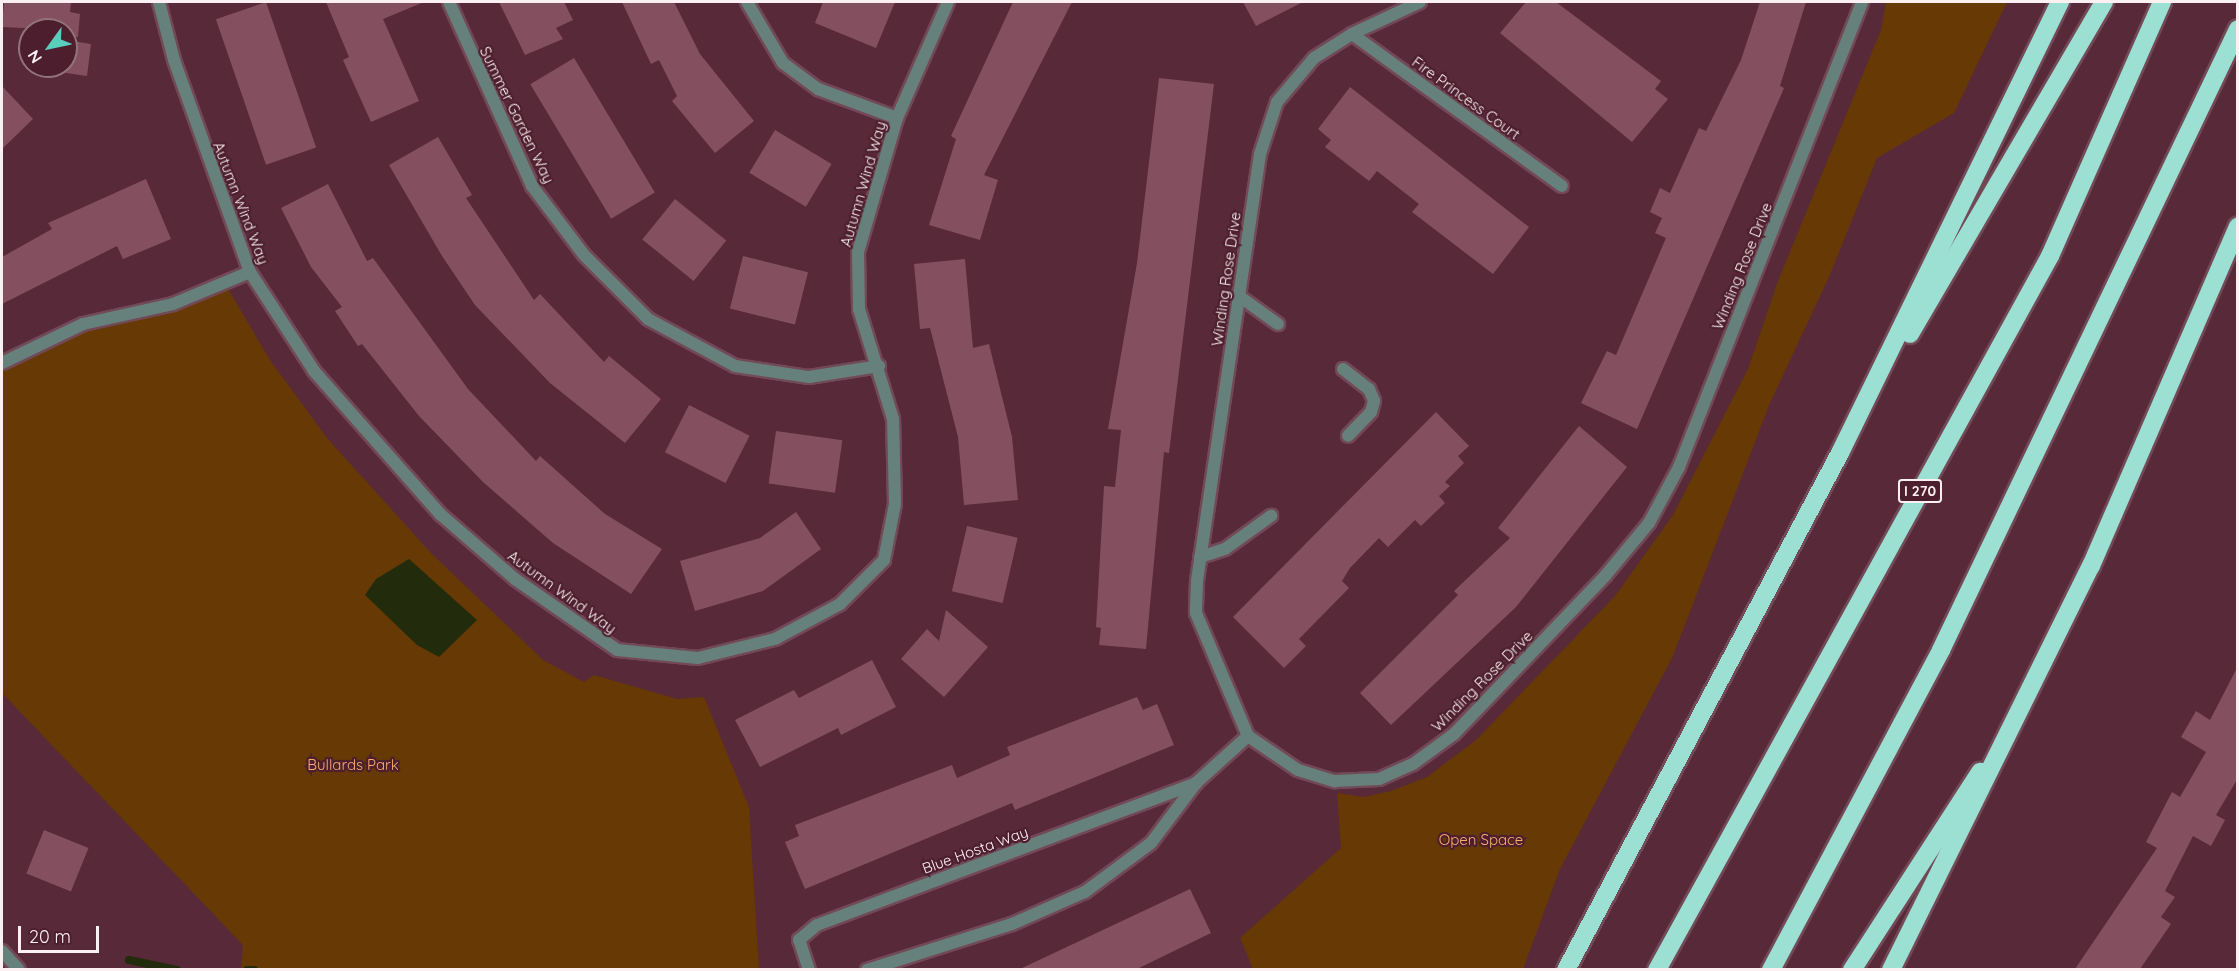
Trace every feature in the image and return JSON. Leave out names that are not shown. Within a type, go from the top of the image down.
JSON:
[{"type":"highway","points":[[1566,969],[1840,453],[2060,2]]},
{"type":"highway","points":[[1840,453],[2104,2]]},
{"type":"highway","name":"I 270","points":[[1657,969],[2050,256],[2162,2]]},
{"type":"highway","points":[[1771,969],[1941,650],[2238,29]]},
{"type":"highway","points":[[1891,969],[2033,690],[2091,566],[2238,226]]},
{"type":"highway","points":[[1852,969],[2033,690]]},
{"type":"street","name":"Autumn Wind Way","points":[[159,2],[174,60],[250,272],[314,371],[440,514],[515,579],[617,650],[698,658],[775,639],[840,604],[884,560],[895,504],[893,419],[879,366],[859,309],[858,252],[897,118],[948,2]]},
{"type":"street","name":"Summer Garden Way","points":[[449,2],[532,186],[584,255],[648,319],[735,366],[808,377],[879,366]]},
{"type":"street","points":[[747,2],[783,63],[818,90],[897,118]]},
{"type":"street","name":"Winding Rose Drive","points":[[1420,2],[1352,34],[1314,58],[1277,102],[1260,153],[1200,557],[1196,612],[1248,736],[1298,770],[1335,781],[1379,779],[1404,767],[1454,734],[1605,576],[1649,523],[1679,467],[1862,2]]},
{"type":"street","name":"Fire Princess Court","points":[[1352,34],[1562,186]]},
{"type":"street","points":[[2,363],[83,324],[173,304],[250,272]]},
{"type":"street","points":[[1239,296],[1278,324]]},
{"type":"street","points":[[1343,369],[1369,389],[1374,401],[1371,412],[1348,436]]},
{"type":"street","points":[[1200,557],[1234,544],[1271,516]]},
{"type":"street","name":"Blue Hosta Way","points":[[867,969],[1012,924],[1085,892],[1151,843],[1197,783],[1248,736]]},
{"type":"street","name":"Blue Hosta Way","points":[[809,969],[799,940],[818,925],[1197,783]]},
{"type":"street","points":[[2,951],[18,969]]},
{"type":"green space","name":"Open Space","points":[[1886,2],[2007,2],[1954,113],[1877,158],[1829,277],[1770,403],[1673,656],[1560,869],[1523,969],[1253,969],[1240,938],[1341,848],[1337,793],[1364,797],[1391,791],[1427,777],[1476,740],[1615,596],[1673,515],[1748,369],[1778,281],[1881,30]]},
{"type":"green space","name":"Bullards Park","points":[[221,277],[270,360],[327,438],[430,552],[543,660],[584,682],[594,675],[677,699],[704,697],[749,807],[759,969],[241,969],[243,945],[2,693],[2,360],[189,294]]},
{"type":"shaded area","points":[[409,559],[477,620],[439,657],[417,645],[365,595],[376,579]]},
{"type":"building","points":[[4,2],[71,2],[70,12],[80,14],[78,37],[78,18],[18,18],[18,28],[2,27]]},
{"type":"building","points":[[266,2],[316,148],[266,165],[216,19]]},
{"type":"building","points":[[326,2],[424,2],[383,19],[419,101],[371,122],[343,60],[349,57]]},
{"type":"building","points":[[499,2],[564,2],[573,20],[556,28],[563,39],[525,55]]},
{"type":"building","points":[[622,2],[674,2],[700,54],[754,121],[715,153],[672,101],[677,96],[659,60],[651,64]]},
{"type":"building","points":[[823,2],[895,2],[876,48],[815,23]]},
{"type":"building","points":[[1013,2],[1072,2],[984,175],[998,180],[980,240],[929,225],[956,139],[951,136]]},
{"type":"building","points":[[1243,2],[1303,2],[1256,26]]},
{"type":"building","points":[[1526,2],[1556,2],[1661,81],[1655,89],[1668,99],[1632,142],[1500,33]]},
{"type":"building","points":[[1760,2],[1806,2],[1780,86],[1784,88],[1637,429],[1581,403],[1607,351],[1616,355],[1666,238],[1655,233],[1662,218],[1650,212],[1660,188],[1670,193],[1699,128],[1706,131],[1741,60]]},
{"type":"building","points":[[78,42],[91,44],[87,76],[78,75]]},
{"type":"building","points":[[574,58],[655,193],[611,219],[530,84]]},
{"type":"building","points":[[1159,78],[1214,84],[1169,453],[1164,452],[1146,649],[1099,645],[1101,628],[1096,627],[1104,486],[1115,487],[1121,430],[1108,429],[1137,263]]},
{"type":"building","points":[[2,86],[33,119],[2,149]]},
{"type":"building","points":[[1350,87],[1529,227],[1493,274],[1412,212],[1419,204],[1377,171],[1369,181],[1325,147],[1331,140],[1318,129]]},
{"type":"building","points":[[775,130],[832,164],[806,207],[749,173]]},
{"type":"building","points":[[438,137],[472,195],[466,198],[534,300],[540,294],[604,362],[609,356],[661,399],[625,443],[550,383],[475,305],[442,256],[389,165]]},
{"type":"building","points":[[146,179],[171,239],[123,259],[117,246],[2,304],[2,257],[52,229],[48,223]]},
{"type":"building","points":[[328,184],[367,261],[373,258],[468,389],[536,461],[540,456],[605,514],[662,549],[631,594],[553,543],[483,482],[419,416],[362,344],[358,346],[335,311],[342,307],[311,267],[281,208]]},
{"type":"building","points":[[675,199],[726,241],[694,281],[642,239]]},
{"type":"building","points":[[743,256],[808,272],[795,325],[730,308]]},
{"type":"building","points":[[965,259],[973,348],[989,344],[1012,437],[1018,500],[964,505],[958,437],[930,328],[920,329],[914,264]]},
{"type":"building","points":[[689,405],[750,436],[726,483],[665,452]]},
{"type":"building","points":[[1436,412],[1469,446],[1458,456],[1464,463],[1445,482],[1450,486],[1439,496],[1445,503],[1421,526],[1415,520],[1388,547],[1379,538],[1350,568],[1342,581],[1349,588],[1299,639],[1306,646],[1284,668],[1233,617]]},
{"type":"building","points":[[1579,426],[1627,467],[1516,607],[1391,725],[1360,693],[1458,595],[1454,591],[1510,538],[1498,528]]},
{"type":"building","points":[[776,431],[842,440],[835,493],[769,483]]},
{"type":"building","points":[[796,512],[821,549],[763,591],[695,611],[680,561],[760,538]]},
{"type":"building","points":[[967,526],[1018,538],[1003,603],[952,591]]},
{"type":"building","points":[[946,610],[988,647],[944,697],[901,659],[927,629],[939,641]]},
{"type":"building","points":[[872,660],[896,707],[841,735],[838,728],[760,767],[735,720],[794,690],[799,698]]},
{"type":"building","points":[[2238,666],[2238,778],[2216,815],[2225,820],[2211,846],[2193,836],[2165,891],[2175,897],[2161,917],[2171,924],[2140,969],[2075,969],[2157,848],[2146,842],[2172,792],[2180,797],[2206,752],[2181,737],[2196,711],[2210,720]]},
{"type":"building","points":[[1137,697],[1143,710],[1157,704],[1174,745],[1015,810],[1012,803],[805,889],[785,842],[799,836],[795,825],[952,765],[957,778],[1010,755],[1007,747]]},
{"type":"building","points":[[44,830],[89,848],[71,892],[26,874]]},
{"type":"building","points":[[1190,889],[1211,933],[1137,969],[1020,969]]},
{"type":"waterway","points":[[129,960],[177,970]]},
{"type":"waterway","points":[[247,970],[254,970]]}]
